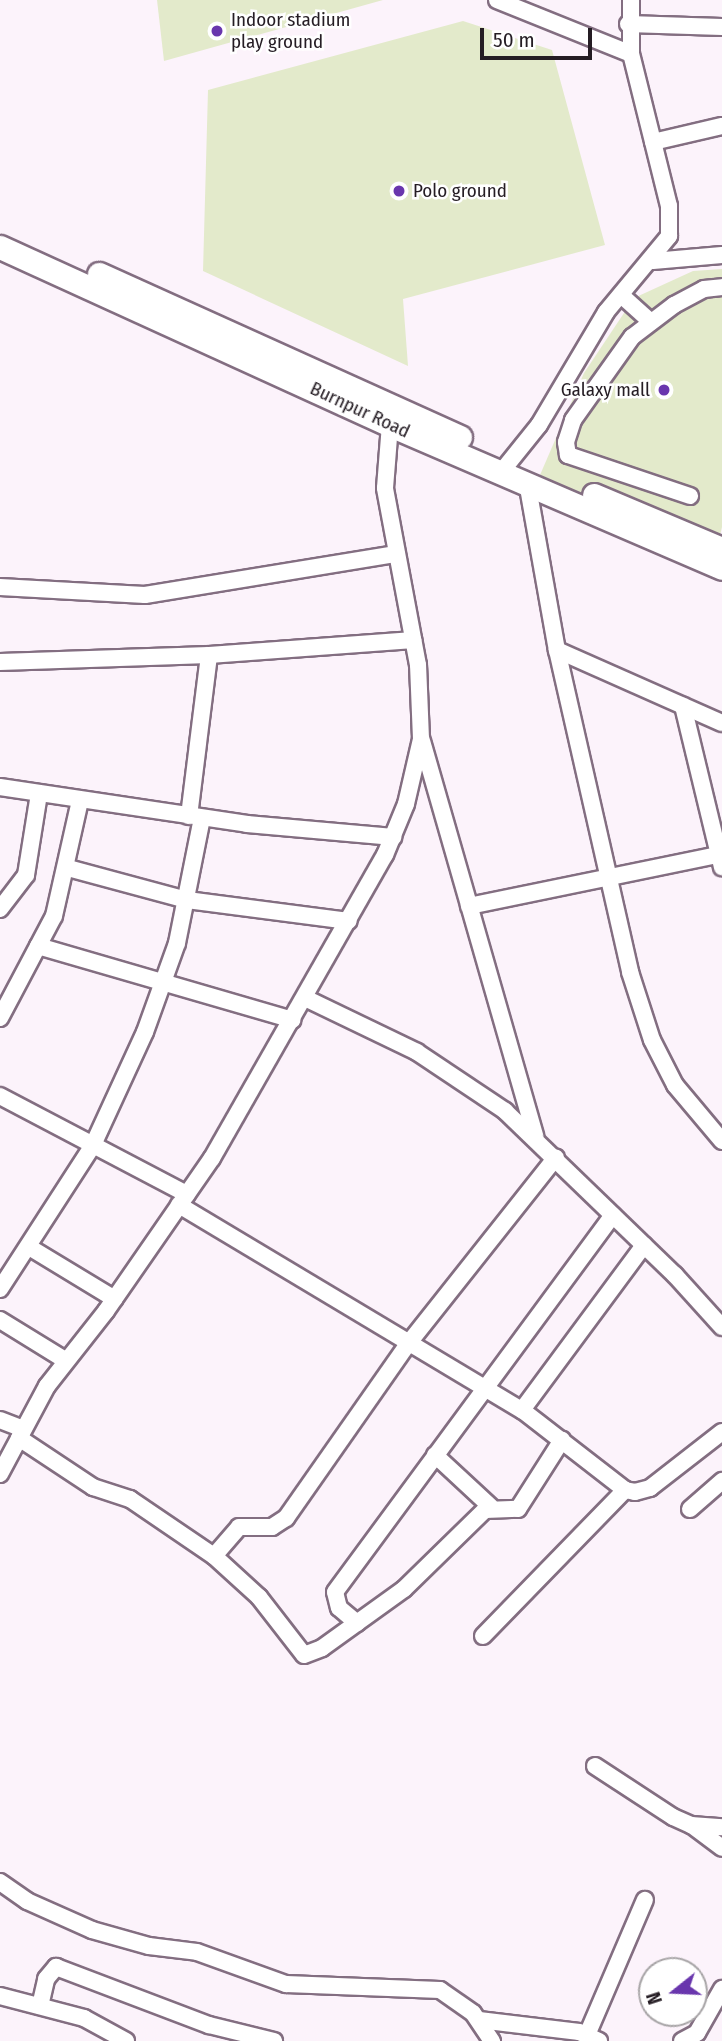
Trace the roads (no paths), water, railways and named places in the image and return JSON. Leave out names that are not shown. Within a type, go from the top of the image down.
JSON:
[{"type":"street","points":[[497,0],[631,54]]},
{"type":"street","points":[[507,466],[621,295],[653,261],[669,236],[669,206],[631,54],[628,24],[631,0]]},
{"type":"street","points":[[628,24],[722,27]]},
{"type":"street","points":[[653,142],[722,126]]},
{"type":"street","points":[[0,230],[142,301],[507,466],[722,549]]},
{"type":"street","name":"Burnpur Road","points":[[0,247],[142,301],[390,425],[507,466],[527,482],[722,568]]},
{"type":"street","points":[[653,261],[722,255]]},
{"type":"street","points":[[691,496],[568,455],[572,420],[632,337],[694,295],[722,287]]},
{"type":"street","points":[[621,295],[652,322]]},
{"type":"street","points":[[390,425],[385,488],[395,554],[413,640],[421,739],[535,1136]]},
{"type":"street","points":[[527,482],[557,650],[606,880],[652,1040],[675,1086],[722,1141]]},
{"type":"street","points":[[0,587],[145,595],[395,554]]},
{"type":"street","points":[[1,667],[413,640]]},
{"type":"street","points":[[557,650],[722,723]]},
{"type":"street","points":[[0,1289],[6,1268],[29,1247],[93,1145],[163,985],[187,901],[209,655]]},
{"type":"street","points":[[469,906],[721,858],[683,705]]},
{"type":"street","points":[[0,1474],[65,1360],[115,1299],[183,1200],[305,998],[393,837],[406,804],[421,739]]},
{"type":"street","points":[[0,787],[196,817],[393,837]]},
{"type":"street","points":[[0,909],[26,875],[39,794]]},
{"type":"street","points":[[0,1018],[54,916],[68,867],[80,801]]},
{"type":"street","points":[[68,867],[187,901],[349,921]]},
{"type":"street","points":[[38,946],[163,985],[292,1020]]},
{"type":"street","points":[[305,998],[444,1068],[535,1136],[719,1319]]},
{"type":"street","points":[[0,1097],[93,1145],[484,1391],[522,1410],[625,1490],[635,1493],[650,1488],[722,1432]]},
{"type":"street","points":[[214,1556],[239,1527],[272,1527],[286,1518],[408,1344],[556,1157]]},
{"type":"street","points":[[356,1623],[339,1608],[335,1591],[613,1215]]},
{"type":"street","points":[[522,1410],[644,1245]]},
{"type":"street","points":[[29,1247],[115,1299]]},
{"type":"street","points":[[0,1320],[65,1360]]},
{"type":"street","points":[[0,1420],[93,1487],[130,1499],[214,1556],[258,1597],[304,1655],[322,1648],[420,1575],[491,1507]]},
{"type":"street","points":[[435,1455],[491,1507],[509,1513],[518,1509],[562,1440]]},
{"type":"street","points":[[690,1509],[721,1484]]},
{"type":"street","points":[[483,1636],[625,1490]]},
{"type":"street","points":[[595,1766],[722,1847]]},
{"type":"street","points":[[691,1825],[722,1827]]},
{"type":"street","points":[[0,1882],[27,1901],[119,1939],[197,1952],[286,1984],[440,1990],[479,2020],[492,2041]]},
{"type":"street","points":[[479,2020],[593,2038],[645,1900]]},
{"type":"street","points":[[40,2006],[46,1979],[56,1967],[209,2025],[274,2041]]},
{"type":"street","points":[[682,2041],[697,2033],[722,1989]]},
{"type":"street","points":[[0,1996],[84,2018],[127,2039]]},
{"type":"place","name":"Indoor stadium play ground","points":[[217,31]]},
{"type":"place","name":"Polo ground","points":[[399,191]]},
{"type":"place","name":"Galaxy mall","points":[[664,390]]}]
